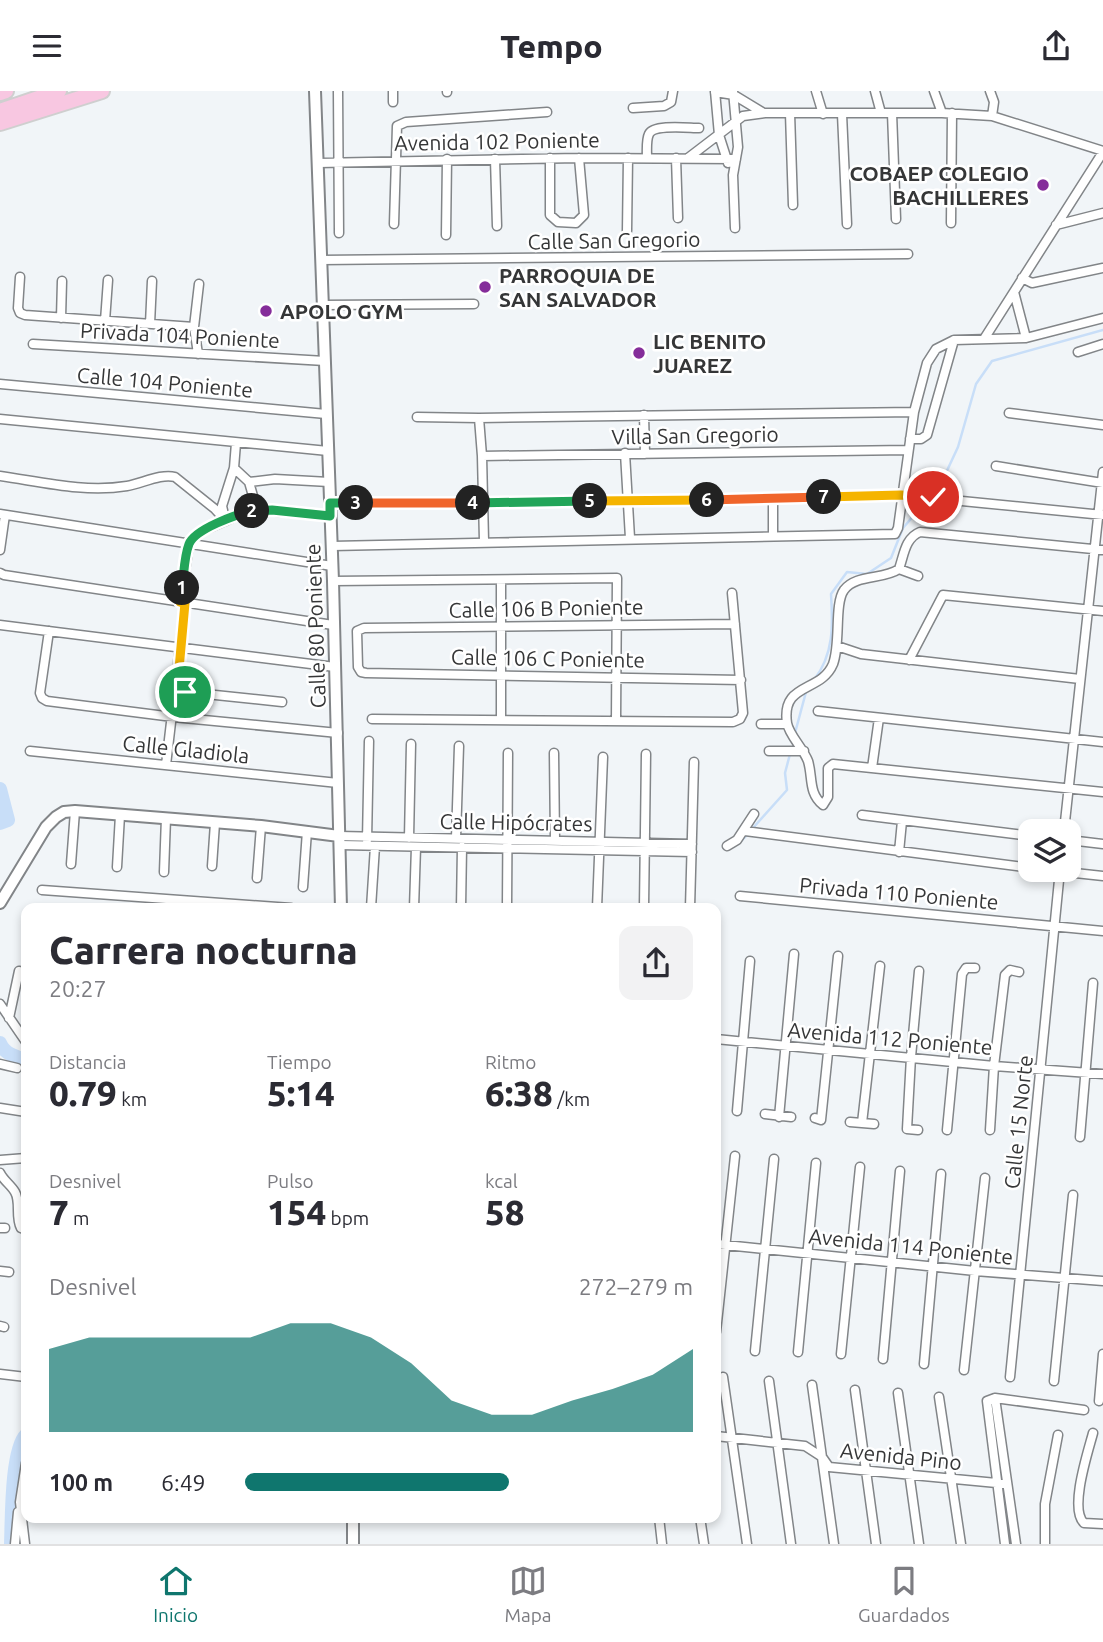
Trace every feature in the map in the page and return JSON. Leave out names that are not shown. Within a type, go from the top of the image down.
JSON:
[{"type":"highway","points":[[0,93],[6,91]]},
{"type":"highway","points":[[0,101],[30,91]]},
{"type":"highway","points":[[0,111],[58,91]]},
{"type":"highway","points":[[0,122],[86,91]]},
{"type":"highway","points":[[0,122],[102,91]]},
{"type":"street","name":"Calle 80 Poniente","points":[[315,91],[338,733],[341,903]]},
{"type":"street","points":[[338,91],[339,233]]},
{"type":"street","points":[[393,91],[393,102]]},
{"type":"street","points":[[633,108],[664,106],[671,102],[674,91]]},
{"type":"street","points":[[816,91],[823,114]]},
{"type":"street","points":[[875,91],[881,113]]},
{"type":"street","points":[[934,91],[942,113]]},
{"type":"street","points":[[990,91],[994,102],[992,116]]},
{"type":"street","points":[[735,228],[732,160],[719,135],[715,92],[734,93],[748,106],[765,113]]},
{"type":"street","points":[[732,160],[737,147],[734,93]]},
{"type":"street","points":[[394,224],[397,126],[406,122],[547,112]]},
{"type":"street","points":[[688,158],[747,115],[765,113],[952,113],[992,116],[1103,152],[984,339]]},
{"type":"street","points":[[790,113],[793,205]]},
{"type":"street","points":[[892,113],[896,219]]},
{"type":"street","points":[[951,223],[952,113]]},
{"type":"street","points":[[842,114],[847,224]]},
{"type":"street","points":[[647,158],[648,135],[651,131],[658,128],[699,128]]},
{"type":"street","name":"Avenida 102 Poniente","points":[[318,163],[628,157],[732,160]]},
{"type":"street","points":[[627,231],[628,157]]},
{"type":"street","points":[[550,158],[550,215],[558,222],[576,223],[584,215],[579,158]]},
{"type":"street","points":[[676,158],[678,218]]},
{"type":"street","points":[[446,235],[447,159]]},
{"type":"street","points":[[495,159],[497,226]]},
{"type":"street","points":[[1056,225],[1103,213]]},
{"type":"street","name":"Calle San Gregorio","points":[[321,260],[908,254]]},
{"type":"street","points":[[1022,278],[1032,283],[1103,268]]},
{"type":"street","points":[[20,277],[20,313],[194,327]]},
{"type":"street","points":[[105,321],[108,280]]},
{"type":"street","points":[[61,318],[62,281]]},
{"type":"street","points":[[150,324],[152,281]]},
{"type":"street","points":[[198,354],[194,327],[199,284]]},
{"type":"street","points":[[1014,292],[1026,338]]},
{"type":"street","points":[[322,305],[474,304]]},
{"type":"street","points":[[332,546],[895,534],[914,412],[927,363],[936,349],[954,340],[1026,338],[1103,318]]},
{"type":"street","points":[[909,439],[921,439],[927,435],[954,340]]},
{"type":"street","name":"Privada 104 Poniente","points":[[33,344],[325,361]]},
{"type":"street","points":[[1078,352],[1103,344]]},
{"type":"street","name":"Calle 104 Poniente","points":[[0,384],[326,414]]},
{"type":"street","points":[[416,417],[914,412]]},
{"type":"street","points":[[1009,413],[1103,425]]},
{"type":"street","points":[[644,415],[645,454]]},
{"type":"street","points":[[479,418],[484,541]]},
{"type":"street","points":[[0,419],[328,451]]},
{"type":"street","points":[[226,521],[222,506],[234,468],[236,443]]},
{"type":"street","name":"Villa San Gregorio","points":[[482,456],[908,450]]},
{"type":"street","points":[[625,453],[630,538]]},
{"type":"street","points":[[996,466],[1102,483]]},
{"type":"street","points":[[234,468],[249,482],[257,510]]},
{"type":"street","points":[[1065,819],[1080,679],[1099,550],[1103,472]]},
{"type":"street","points":[[1,475],[97,489],[141,484],[169,475],[215,509],[226,521]]},
{"type":"street","points":[[249,482],[275,479],[329,482]]},
{"type":"street","points":[[330,503],[773,499],[901,495],[1101,515]]},
{"type":"street","points":[[773,499],[773,535]]},
{"type":"street","points":[[166,765],[177,691],[189,545],[198,533],[257,510],[330,516]]},
{"type":"street","points":[[0,550],[3,514],[332,566]]},
{"type":"street","points":[[1099,550],[920,532],[912,535],[899,569],[886,576],[851,583],[844,590],[839,602],[837,646],[833,664],[816,684],[798,689],[788,704],[787,724],[804,751],[809,764],[811,789],[822,805],[828,797],[828,768],[833,764],[1103,792]]},
{"type":"street","points":[[899,569],[918,576]]},
{"type":"street","points":[[0,573],[333,625]]},
{"type":"street","points":[[333,581],[617,578],[616,720]]},
{"type":"street","points":[[500,580],[501,719]]},
{"type":"street","points":[[372,719],[733,722],[740,719],[743,713],[732,593]]},
{"type":"street","points":[[909,660],[943,594],[1103,611]]},
{"type":"street","name":"Calle 106 B Poniente","points":[[358,667],[358,631],[364,628],[736,624]]},
{"type":"street","points":[[0,625],[335,667]]},
{"type":"street","points":[[48,631],[40,693],[47,701],[173,717],[338,733]]},
{"type":"street","points":[[837,646],[862,654],[1080,679]]},
{"type":"street","name":"Calle 106 C Poniente","points":[[358,667],[361,672],[366,673],[740,680]]},
{"type":"street","points":[[177,691],[282,702]]},
{"type":"street","points":[[818,711],[1103,742]]},
{"type":"street","points":[[872,768],[879,718]]},
{"type":"street","points":[[761,724],[787,724]]},
{"type":"street","points":[[369,741],[370,903]]},
{"type":"street","points":[[409,838],[411,744]]},
{"type":"street","points":[[456,838],[459,746]]},
{"type":"street","name":"Calle Gladiola","points":[[30,751],[338,783]]},
{"type":"street","points":[[769,751],[804,751]]},
{"type":"street","points":[[507,903],[508,753]]},
{"type":"street","points":[[554,753],[555,840]]},
{"type":"street","points":[[644,903],[646,754]]},
{"type":"street","points":[[597,903],[603,757]]},
{"type":"street","points":[[690,903],[694,762]]},
{"type":"street","points":[[0,903],[46,827],[56,817],[75,811],[307,831],[340,840]]},
{"type":"street","points":[[71,864],[75,811]]},
{"type":"street","points":[[727,846],[737,841],[754,814]]},
{"type":"street","points":[[117,867],[120,815]]},
{"type":"street","points":[[862,815],[1018,834]]},
{"type":"street","points":[[164,872],[166,818]]},
{"type":"street","points":[[900,852],[902,821]]},
{"type":"street","points":[[212,866],[215,823]]},
{"type":"street","points":[[257,878],[261,827]]},
{"type":"street","points":[[303,887],[307,831]]},
{"type":"street","points":[[745,831],[1018,866]]},
{"type":"street","name":"Calle Hipócrates","points":[[369,843],[409,838],[463,847],[555,840],[645,852],[692,848]]},
{"type":"street","name":"Calle Hipócrates","points":[[340,840],[416,847],[446,843],[456,838],[507,844],[598,846],[646,842],[692,848]]},
{"type":"street","points":[[1081,841],[1103,844]]},
{"type":"street","points":[[414,903],[416,847]]},
{"type":"street","points":[[461,903],[463,847]]},
{"type":"street","points":[[1081,873],[1103,876]]},
{"type":"street","name":"Calle 15 Norte","points":[[1010,1377],[1059,882]]},
{"type":"street","points":[[42,890],[222,903]]},
{"type":"street","name":"Privada 110 Poniente","points":[[740,896],[1103,931]]},
{"type":"street","points":[[779,1117],[794,954]]},
{"type":"street","points":[[818,1119],[838,956]]},
{"type":"street","points":[[737,1111],[750,961]]},
{"type":"street","points":[[862,1123],[880,966]]},
{"type":"street","points":[[947,1130],[963,970],[975,968]]},
{"type":"street","points":[[9,1017],[19,971]]},
{"type":"street","points":[[918,1131],[907,1129],[919,971]]},
{"type":"street","points":[[990,1129],[1006,971],[1019,972]]},
{"type":"street","points":[[1080,1137],[1093,983]]},
{"type":"street","points":[[0,1004],[21,1035]]},
{"type":"street","name":"Avenida 112 Poniente","points":[[721,1039],[1103,1074]]},
{"type":"street","points":[[0,1064],[18,1068]]},
{"type":"street","points":[[0,1108],[21,1111]]},
{"type":"street","points":[[765,1114],[791,1117]]},
{"type":"street","points":[[850,1122],[874,1124]]},
{"type":"street","points":[[721,1238],[735,1156]]},
{"type":"street","points":[[0,1160],[21,1158]]},
{"type":"street","points":[[755,1351],[774,1159]]},
{"type":"street","points":[[798,1352],[816,1163]]},
{"type":"street","points":[[841,1354],[860,1167]]},
{"type":"street","points":[[883,1359],[900,1171]]},
{"type":"street","points":[[0,1173],[15,1191],[18,1223],[21,1228]]},
{"type":"street","points":[[924,1364],[941,1174]]},
{"type":"street","points":[[964,1370],[985,1178]]},
{"type":"street","points":[[1054,1381],[1073,1195]]},
{"type":"street","name":"Avenida 114 Poniente","points":[[721,1244],[975,1271],[1103,1281]]},
{"type":"street","points":[[1099,1401],[1103,1354]]},
{"type":"street","points":[[0,1374],[21,1376]]},
{"type":"street","points":[[723,1377],[747,1544]]},
{"type":"street","points":[[769,1381],[791,1544]]},
{"type":"street","points":[[812,1385],[834,1544]]},
{"type":"street","points":[[855,1390],[876,1544]]},
{"type":"street","points":[[898,1393],[919,1544]]},
{"type":"street","points":[[939,1397],[961,1544]]},
{"type":"street","points":[[991,1400],[1084,1410]]},
{"type":"street","points":[[991,1400],[1005,1544]]},
{"type":"street","points":[[991,1400],[1016,1544]]},
{"type":"street","points":[[1093,1433],[1080,1484],[1078,1515],[1084,1523],[1103,1524]]},
{"type":"street","points":[[1045,1544],[1045,1504],[1058,1435]]},
{"type":"street","name":"Avenida Pino","points":[[721,1436],[805,1446],[822,1457],[829,1467],[1007,1484]]},
{"type":"street","points":[[15,1544],[21,1496]]},
{"type":"street","points":[[20,1502],[21,1510]]},
{"type":"street","points":[[22,1523],[25,1544]]},
{"type":"street","points":[[353,1523],[353,1544]]},
{"type":"street","points":[[660,1523],[663,1544]]},
{"type":"street","points":[[701,1523],[704,1544]]},
{"type":"waterway","points":[[933,494],[938,490],[958,447],[976,384],[992,361],[1103,330]]},
{"type":"waterway","points":[[814,680],[829,650],[832,628],[831,594],[847,572],[867,574],[891,558],[903,528],[926,501]]},
{"type":"waterway","points":[[795,733],[806,692]]},
{"type":"waterway","points":[[753,828],[787,790],[785,773],[790,754]]},
{"type":"waterway","points":[[0,789],[8,820],[0,823]]},
{"type":"waterway","points":[[741,841],[747,835]]},
{"type":"waterway","points":[[0,1043],[4,1050],[21,1058]]},
{"type":"waterway","points":[[11,1544],[15,1470],[21,1443]]},
{"type":"place","name":"COBAEP COLEGIO BACHILLERES","points":[[1043,185]]},
{"type":"place","name":"PARROQUIA DE SAN SALVADOR","points":[[485,287]]},
{"type":"place","name":"APOLO GYM","points":[[266,311]]},
{"type":"place","name":"LIC BENITO JUAREZ","points":[[639,353]]},
{"type":"route","points":[[185,692],[177,691],[185,603],[180,602],[189,545],[198,533],[249,512],[272,510],[330,516],[330,503],[773,499],[901,495],[933,497]]}]
